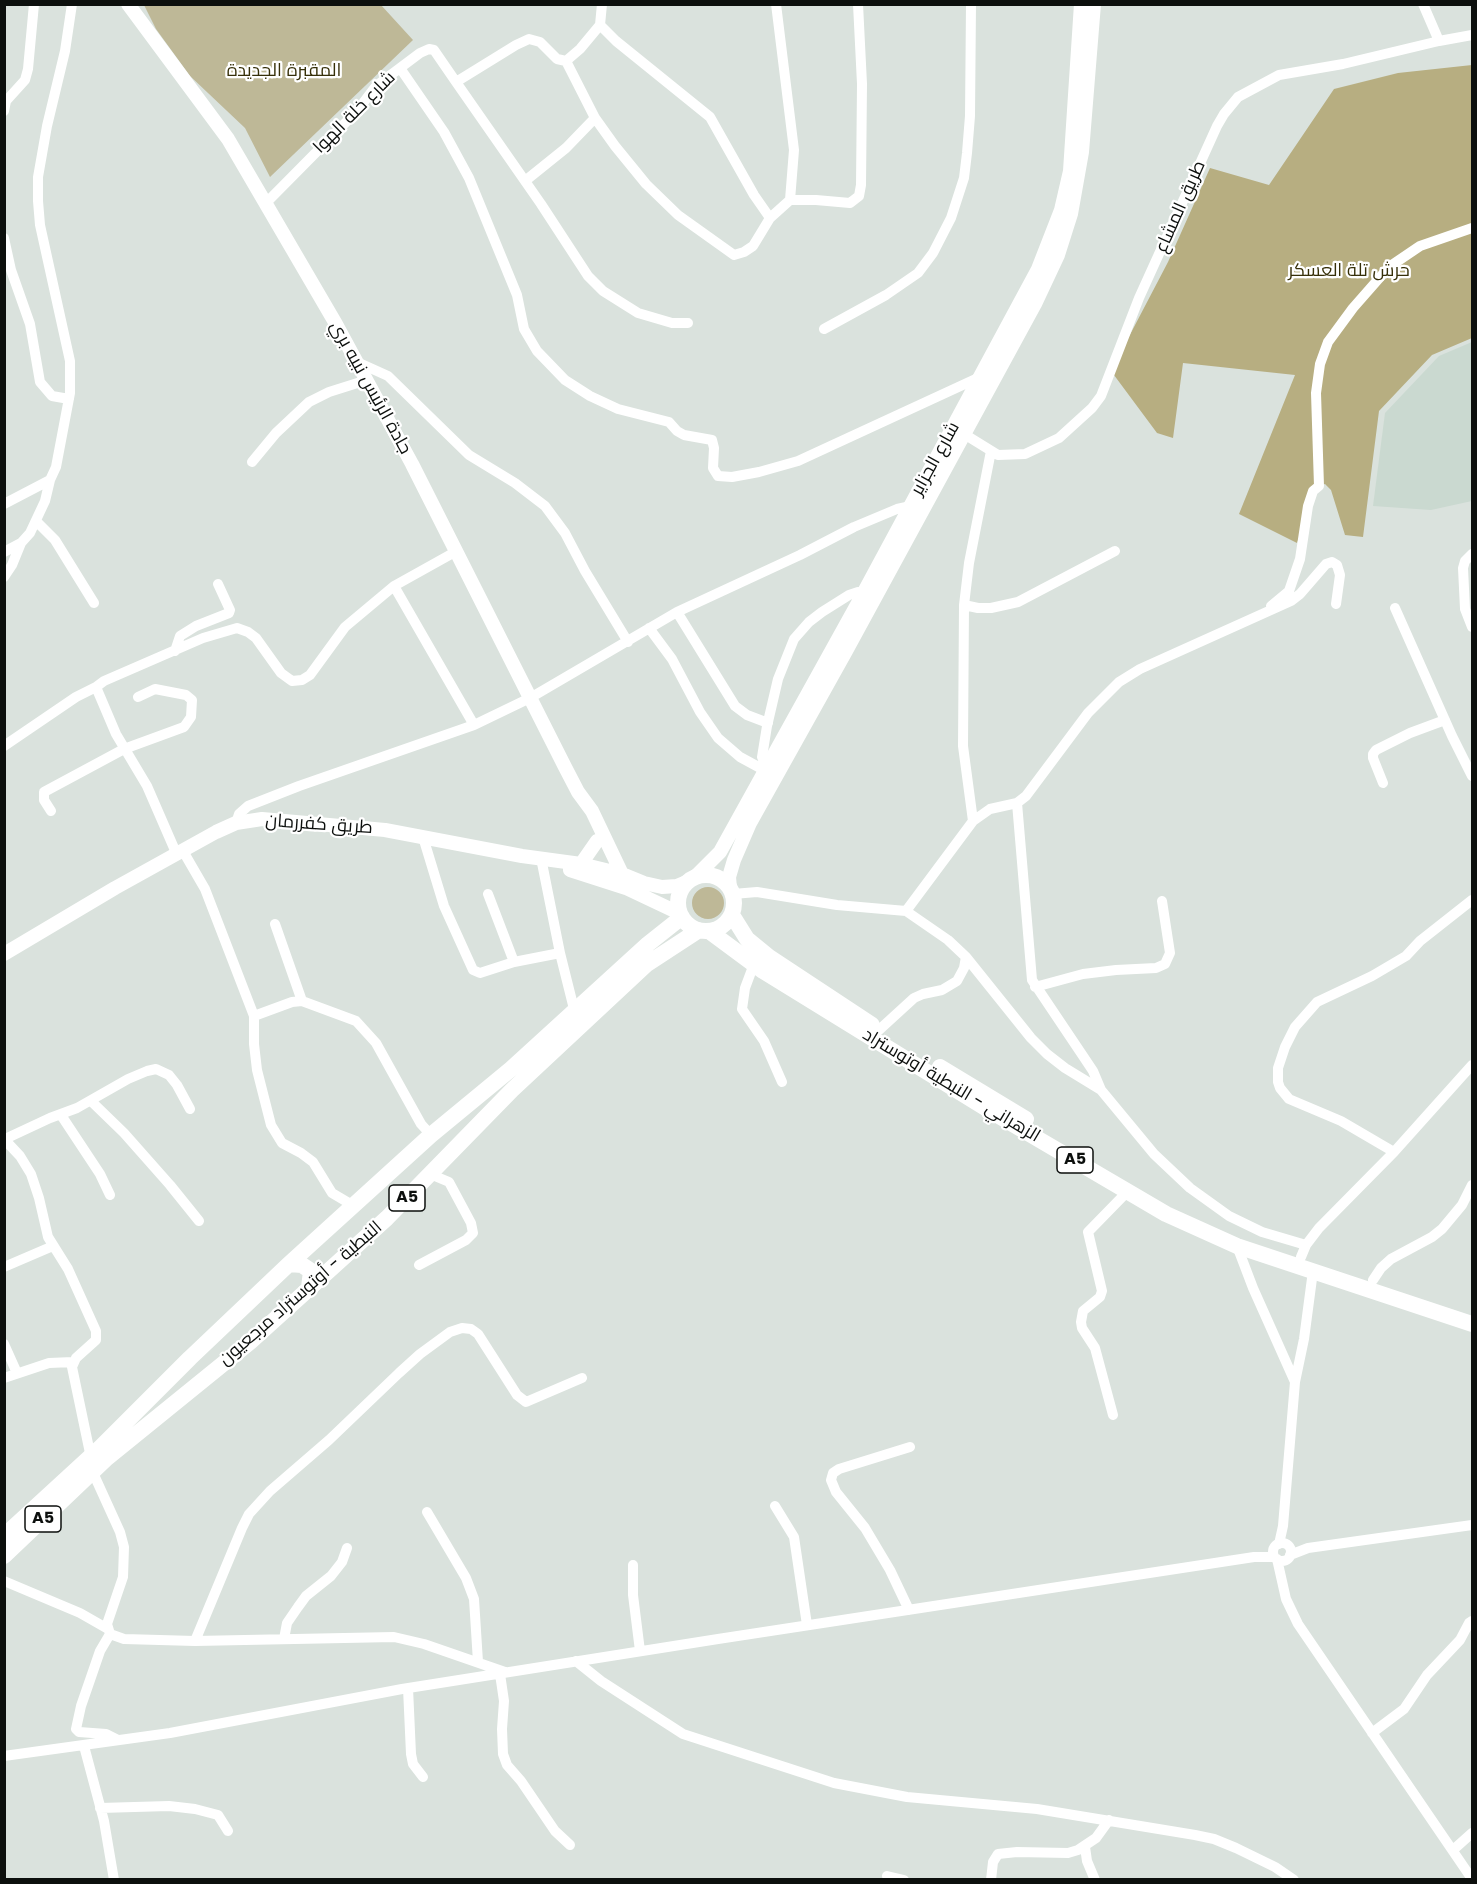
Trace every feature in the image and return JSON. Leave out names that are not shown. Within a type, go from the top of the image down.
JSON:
[{"type":"highway","points":[[681,916],[678,902],[681,890],[692,879],[704,875],[714,876],[723,881],[731,891],[734,904],[732,915]]},
{"type":"highway","name":"A5","points":[[681,916],[686,923],[704,930],[718,928],[732,915]]},
{"type":"highway","name":"الزهراني - النبطية أوتوستراد","points":[[732,915],[747,939],[769,957],[879,1030],[1147,1193],[1252,1242],[1303,1251],[1373,1280],[1473,1313]]},
{"type":"highway","name":"النبطية - أوتوستراد مرجعيون","points":[[4,1556],[77,1478],[104,1453],[190,1358],[289,1264],[431,1135],[470,1105],[681,916]]},
{"type":"highway","name":"النبطية - أوتوستراد مرجعيون","points":[[104,1453],[250,1342],[340,1261],[512,1090],[622,987],[648,964],[704,930]]},
{"type":"highway","name":"الزهراني - النبطية أوتوستراد","points":[[704,930],[754,964],[987,1109],[1166,1214],[1237,1246],[1473,1324]]},
{"type":"highway","points":[[321,1236],[321,1251],[330,1258],[340,1261]]},
{"type":"highway","points":[[289,1264],[302,1265],[311,1271],[309,1288]]},
{"type":"highway","name":"النبطية - أوتوستراد مرجعيون","points":[[4,1536],[77,1478]]},
{"type":"main road","name":"جادة الرئيس نبيه بري","points":[[128,4],[228,139],[357,362],[578,792]]},
{"type":"main road","name":"شارع الجزاير","points":[[692,879],[720,852],[1038,270],[1061,210],[1070,171],[1081,4]]},
{"type":"main road","name":"شارع الجزاير","points":[[731,891],[729,877],[750,823],[1035,304],[1066,233],[1082,152],[1094,4]]},
{"type":"main road","points":[[578,792],[597,841],[615,872]]},
{"type":"main road","points":[[578,792],[592,811],[619,887]]},
{"type":"main road","name":"طريق كفررمان","points":[[4,954],[115,888],[236,823],[262,819],[385,830],[542,861]]},
{"type":"main road","points":[[581,864],[597,841]]},
{"type":"main road","points":[[542,861],[581,864],[615,872],[644,883],[662,886],[677,886],[692,879]]},
{"type":"main road","points":[[542,861],[619,887],[681,916]]},
{"type":"street","points":[[4,111],[6,101],[25,80],[34,4]]},
{"type":"street","points":[[4,578],[45,501],[56,467],[69,399],[70,361],[40,225],[38,185],[47,126],[65,51],[72,4]]},
{"type":"street","points":[[566,61],[580,49],[600,25],[602,4]]},
{"type":"street","points":[[776,4],[794,150],[790,200]]},
{"type":"street","points":[[566,61],[595,118],[627,163],[678,215],[730,254],[738,254],[753,246],[770,218],[790,200],[850,203],[859,196],[862,84],[858,4]]},
{"type":"street","points":[[824,329],[886,295],[918,273],[933,253],[951,218],[964,178],[966,161],[970,116],[971,4]]},
{"type":"street","points":[[1423,4],[1439,40]]},
{"type":"street","points":[[600,25],[616,41],[710,117],[761,207],[770,218]]},
{"type":"street","name":"طريق المشاع","points":[[964,434],[998,454],[1017,455],[1043,447],[1069,430],[1098,401],[1139,298],[1217,126],[1238,97],[1279,75],[1366,59],[1439,40],[1473,35]]},
{"type":"street","points":[[566,61],[557,59],[540,42],[529,39],[456,82],[588,276],[603,291],[638,313],[672,323],[688,323]]},
{"type":"street","name":"شارع خلة الهوا","points":[[265,204],[357,111],[376,86],[420,53],[431,49],[441,59],[456,82]]},
{"type":"street","points":[[400,68],[444,132],[469,178],[517,295],[528,338],[537,351],[565,380],[590,396],[618,410],[669,422],[684,435],[710,440],[714,448],[713,468],[718,476],[732,477],[759,472],[798,461],[980,377]]},
{"type":"street","points":[[525,181],[566,148],[595,118]]},
{"type":"street","points":[[1264,613],[1289,591],[1300,559],[1308,506],[1313,491],[1319,486],[1316,393],[1320,364],[1328,342],[1353,308],[1389,267],[1420,246],[1473,228]]},
{"type":"street","points":[[4,238],[11,270],[30,324],[40,382],[52,396],[69,399]]},
{"type":"street","points":[[357,362],[388,376],[469,454],[515,483],[545,506],[564,533],[628,642]]},
{"type":"street","points":[[252,462],[276,433],[309,402],[329,392],[367,381]]},
{"type":"street","points":[[973,821],[963,746],[964,605],[969,562],[991,451]]},
{"type":"street","points":[[4,504],[50,480]]},
{"type":"street","points":[[236,823],[239,814],[248,806],[267,798],[474,725],[530,698],[677,612],[800,555],[854,527],[911,506]]},
{"type":"street","points":[[36,521],[55,540],[94,603]]},
{"type":"street","points":[[4,552],[21,543]]},
{"type":"street","points":[[964,605],[991,608],[1018,602],[1115,551]]},
{"type":"street","points":[[4,746],[76,697],[104,681],[204,638],[237,628],[256,638],[280,672],[292,681],[302,680],[310,675],[345,627],[394,586],[455,552]]},
{"type":"street","points":[[1473,554],[1465,561],[1463,568],[1465,609],[1473,627]]},
{"type":"street","points":[[906,911],[973,821],[990,809],[1017,803],[1033,789],[1088,713],[1119,682],[1140,669],[1264,613],[1300,594],[1326,564],[1332,562],[1337,565],[1341,574],[1336,604]]},
{"type":"street","points":[[175,651],[180,636],[196,626],[229,613],[231,609],[218,584]]},
{"type":"street","points":[[394,586],[474,725]]},
{"type":"street","points":[[765,768],[762,753],[768,723],[778,679],[794,639],[809,622],[822,612],[849,595],[858,592],[863,594]]},
{"type":"street","points":[[1395,608],[1452,736],[1473,776]]},
{"type":"street","points":[[677,612],[735,706],[747,715],[768,723]]},
{"type":"street","points":[[649,628],[672,659],[700,712],[718,738],[740,757],[765,768]]},
{"type":"street","points":[[96,687],[124,749],[135,763],[180,853],[205,889],[254,1016],[257,1070],[271,1125],[282,1143],[313,1162],[332,1193],[354,1206]]},
{"type":"street","points":[[51,810],[44,800],[44,792],[124,749],[184,727],[191,717],[192,700],[186,695],[155,689],[138,697]]},
{"type":"street","points":[[1383,783],[1373,758],[1376,750],[1410,733],[1445,720]]},
{"type":"street","points":[[1017,803],[1030,970],[1035,987],[1093,1071],[1101,1090],[1154,1154],[1190,1188],[1229,1216],[1289,1242],[1303,1251],[1319,1228],[1394,1152],[1473,1065]]},
{"type":"street","points":[[423,837],[444,906],[473,970],[480,973],[514,962],[560,953]]},
{"type":"street","points":[[542,861],[560,953],[575,1013]]},
{"type":"street","points":[[731,891],[758,892],[837,905],[906,911],[948,940],[966,957],[1031,1038],[1047,1054],[1101,1090]]},
{"type":"street","points":[[488,894],[514,962]]},
{"type":"street","points":[[1394,1152],[1341,1121],[1289,1099],[1280,1088],[1278,1068],[1294,1027],[1317,1002],[1372,976],[1406,956],[1420,941],[1473,900]]},
{"type":"street","points":[[1035,987],[1083,974],[1156,968],[1165,964],[1170,953],[1162,901]]},
{"type":"street","points":[[275,924],[302,1001]]},
{"type":"street","points":[[879,1030],[914,998],[942,990],[957,981],[964,968],[966,957]]},
{"type":"street","points":[[754,964],[741,1005],[744,1014],[764,1041],[782,1082]]},
{"type":"street","points":[[254,1016],[292,1002],[302,1001],[350,1018],[360,1024],[376,1043],[422,1124],[431,1135]]},
{"type":"street","points":[[4,1378],[49,1363],[73,1362],[96,1340],[96,1331],[68,1269],[48,1237],[31,1174],[20,1156],[5,1139],[91,1101],[128,1079],[156,1069],[169,1075],[190,1109]]},
{"type":"street","points":[[91,1101],[124,1133],[199,1221]]},
{"type":"street","points":[[61,1115],[100,1174],[110,1195]]},
{"type":"street","points":[[419,1265],[466,1240],[473,1233],[471,1223],[449,1182],[430,1174]]},
{"type":"street","points":[[1373,1280],[1391,1259],[1432,1237],[1442,1229],[1462,1205],[1473,1185]]},
{"type":"street","points":[[1113,1416],[1095,1348],[1082,1328],[1081,1322],[1083,1311],[1100,1297],[1101,1291],[1088,1232],[1128,1191]]},
{"type":"street","points":[[4,1267],[53,1246]]},
{"type":"street","points":[[1237,1246],[1257,1298],[1295,1382]]},
{"type":"street","points":[[1313,1271],[1305,1339],[1295,1382],[1283,1526],[1282,1552],[1286,1599],[1298,1624],[1473,1879]]},
{"type":"street","points":[[195,1641],[242,1528],[254,1508],[420,1354],[450,1332],[462,1328],[471,1329],[478,1334],[517,1395],[525,1402],[582,1378]]},
{"type":"street","points":[[4,1344],[17,1373]]},
{"type":"street","points":[[73,1362],[94,1478],[120,1532],[124,1546],[123,1577],[110,1614],[109,1631],[81,1706],[76,1729],[79,1732],[106,1734],[118,1740]]},
{"type":"street","points":[[909,1610],[894,1577],[865,1528],[836,1492],[831,1480],[833,1473],[839,1469],[910,1447]]},
{"type":"street","points":[[775,1506],[794,1537],[807,1625]]},
{"type":"street","points":[[428,1512],[466,1578],[474,1599],[478,1662]]},
{"type":"street","points":[[4,1756],[84,1746],[408,1688],[640,1651],[1308,1548],[1473,1525]]},
{"type":"street","points":[[284,1639],[287,1623],[298,1607],[306,1596],[337,1569],[347,1548]]},
{"type":"street","points":[[633,1564],[633,1595],[640,1651]]},
{"type":"street","points":[[4,1581],[80,1613],[124,1639],[195,1641],[404,1638],[478,1662],[503,1673]]},
{"type":"street","points":[[1372,1733],[1404,1709],[1427,1675],[1460,1640],[1469,1623],[1473,1621]]},
{"type":"street","points":[[576,1662],[610,1688],[683,1734],[825,1780],[907,1797],[992,1804],[1109,1820],[1214,1839],[1275,1867],[1294,1880]]},
{"type":"street","points":[[503,1673],[503,1754],[507,1766],[521,1781],[555,1831],[570,1845]]},
{"type":"street","points":[[408,1688],[411,1754],[413,1764],[423,1777]]},
{"type":"street","points":[[84,1746],[100,1808],[114,1880]]},
{"type":"street","points":[[100,1808],[169,1806],[195,1809],[218,1815],[228,1831]]},
{"type":"street","points":[[991,1880],[993,1862],[1001,1853],[1068,1853],[1085,1847],[1096,1838],[1109,1820]]},
{"type":"street","points":[[1453,1850],[1473,1833]]},
{"type":"street","points":[[1085,1847],[1087,1861],[1095,1880]]},
{"type":"street","points":[[887,1876],[904,1880]]},
{"type":"shaded area","points":[[1472,342],[1472,501],[1431,510],[1373,506],[1385,413],[1439,356]]},
{"type":"green space","name":"المقبرة الجديدة","points":[[144,5],[381,5],[413,40],[270,177],[245,128],[190,76],[156,29]]},
{"type":"green space","name":"حرش تلة العسكر","points":[[1472,65],[1472,338],[1432,355],[1379,411],[1363,537],[1345,535],[1331,490],[1325,484],[1318,486],[1297,543],[1239,514],[1295,375],[1183,363],[1173,438],[1157,433],[1111,371],[1168,262],[1210,168],[1269,185],[1334,89],[1398,73]]},
{"type":"green space","points":[[708,887],[719,892],[724,903],[719,914],[708,919],[697,914],[692,903],[697,892]]}]
